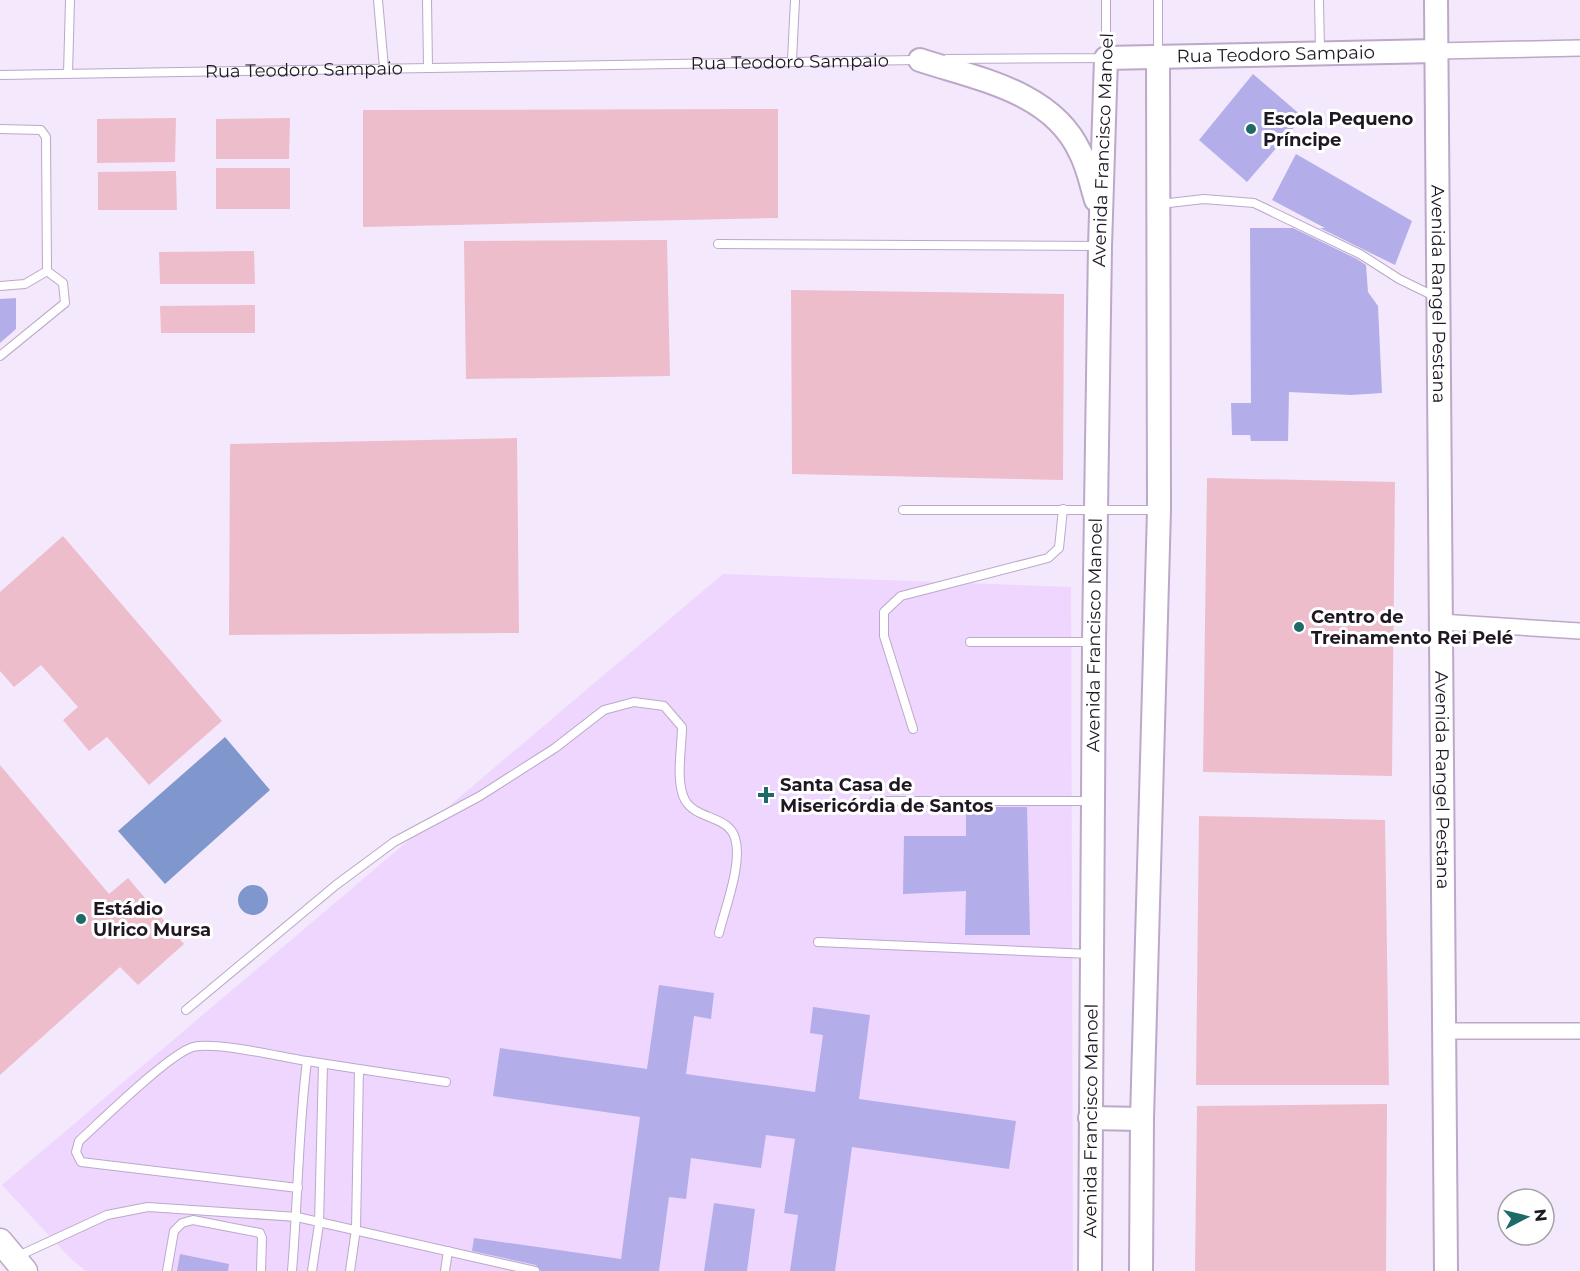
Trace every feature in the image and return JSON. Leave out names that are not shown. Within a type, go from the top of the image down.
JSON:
[{"type":"street","name":"Avenida Rangel Pestana","points":[[1436,0],[1446,1271]]},
{"type":"street","name":"Rua Teodoro Sampaio","points":[[1114,58],[1580,48]]},
{"type":"street","points":[[1141,1271],[1140,1119],[1150,510],[1158,205],[1153,57]]},
{"type":"street","name":"Avenida Francisco Manoel","points":[[1089,1271],[1095,1118],[1091,954],[1095,801],[1094,642],[1106,510],[1100,246],[1114,58]]},
{"type":"street","points":[[920,60],[1011,90],[1053,117],[1080,151],[1102,220]]},
{"type":"street","points":[[1440,622],[1580,631]]},
{"type":"street","points":[[1445,1031],[1580,1031]]},
{"type":"street","points":[[1095,1118],[1140,1119]]},
{"type":"lane","points":[[68,74],[70,0]]},
{"type":"lane","points":[[378,0],[384,68]]},
{"type":"lane","points":[[427,0],[428,68]]},
{"type":"lane","points":[[792,60],[795,0]]},
{"type":"lane","name":"Avenida Francisco Manoel","points":[[1106,0],[1114,58]]},
{"type":"lane","points":[[1153,57],[1158,0]]},
{"type":"lane","points":[[1319,0],[1320,55]]},
{"type":"lane","name":"Rua Teodoro Sampaio","points":[[0,75],[792,60],[1114,58]]},
{"type":"lane","points":[[0,129],[41,130],[46,137],[47,271]]},
{"type":"lane","points":[[1158,205],[1204,199],[1254,203],[1360,254],[1399,279],[1437,298]]},
{"type":"lane","points":[[718,244],[1100,246]]},
{"type":"lane","points":[[0,286],[25,284],[47,271]]},
{"type":"lane","points":[[0,356],[65,303],[63,283],[47,271]]},
{"type":"lane","points":[[913,729],[884,636],[884,612],[901,596],[1048,558],[1059,548],[1063,509]]},
{"type":"lane","points":[[903,510],[1150,510]]},
{"type":"lane","points":[[970,642],[1094,642]]},
{"type":"lane","points":[[186,1010],[336,885],[394,842],[499,784],[555,748],[604,710],[634,702],[664,706],[682,727],[681,782],[686,801],[699,813],[724,822],[735,836],[737,858],[719,933]]},
{"type":"lane","points":[[874,801],[1095,801]]},
{"type":"lane","points":[[818,942],[1091,954]]},
{"type":"lane","points":[[298,1188],[81,1162],[76,1152],[79,1141],[172,1059],[192,1047],[211,1046],[446,1082]]},
{"type":"lane","points":[[292,1271],[297,1217],[299,1132],[307,1061]]},
{"type":"lane","points":[[312,1271],[319,1224],[323,1064]]},
{"type":"lane","points":[[350,1271],[356,1229],[359,1069]]},
{"type":"lane","points":[[13,1257],[107,1215],[148,1207],[297,1217],[319,1224],[356,1229],[535,1271]]},
{"type":"lane","points":[[167,1271],[174,1231],[182,1224],[193,1220],[260,1233],[262,1238],[261,1271]]},
{"type":"lane","points":[[445,1271],[448,1251]]},
{"type":"shaded area","points":[[778,109],[778,218],[363,227],[363,110]]},
{"type":"shaded area","points":[[176,118],[175,162],[97,163],[97,119]]},
{"type":"shaded area","points":[[290,118],[289,159],[216,159],[216,119]]},
{"type":"shaded area","points":[[216,168],[290,168],[290,209],[216,209]]},
{"type":"shaded area","points":[[176,171],[177,210],[98,210],[98,172]]},
{"type":"shaded area","points":[[667,240],[670,376],[466,379],[464,241]]},
{"type":"shaded area","points":[[254,251],[255,284],[160,284],[159,252]]},
{"type":"shaded area","points":[[791,290],[1064,294],[1063,480],[792,474]]},
{"type":"shaded area","points":[[255,305],[255,333],[161,333],[160,306]]},
{"type":"shaded area","points":[[517,438],[519,633],[229,635],[230,444]]},
{"type":"shaded area","name":"Centro de Treinamento Rei Pelé","points":[[1207,478],[1395,482],[1392,776],[1203,772]]},
{"type":"shaded area","points":[[63,536],[222,721],[149,785],[107,737],[89,751],[63,720],[78,707],[41,665],[14,687],[0,671],[0,592]]},
{"type":"shaded area","name":"Santa Casa de Misericórdia de Santos","points":[[723,574],[1071,587],[1073,1271],[86,1271],[72,1260],[2,1185]]},
{"type":"shaded area","name":"Estádio Ulrico Mursa","points":[[0,765],[109,894],[128,878],[184,944],[138,985],[120,967],[0,1075]]},
{"type":"shaded area","points":[[1199,816],[1385,820],[1389,1085],[1196,1085]]},
{"type":"shaded area","points":[[1387,1104],[1386,1271],[1195,1271],[1197,1106]]},
{"type":"water","points":[[225,737],[270,790],[165,884],[118,831]]},
{"type":"water","points":[[253,885],[264,889],[268,900],[264,911],[253,915],[242,911],[238,900],[242,889]]},
{"type":"building","name":"Escola Pequeno Príncipe","points":[[1253,74],[1303,117],[1247,182],[1199,140]]},
{"type":"building","points":[[1296,154],[1412,221],[1395,265],[1320,228],[1325,228],[1272,200]]},
{"type":"building","points":[[1250,228],[1293,228],[1357,259],[1366,265],[1368,292],[1378,306],[1382,393],[1351,395],[1289,392],[1288,441],[1251,441],[1250,435],[1232,435],[1231,403],[1251,403]]},
{"type":"building","points":[[16,298],[16,329],[0,343],[0,299]]},
{"type":"building","points":[[966,807],[1027,807],[1030,935],[965,935],[966,891],[903,894],[904,836],[966,836]]},
{"type":"building","points":[[659,985],[714,993],[711,1019],[694,1016],[686,1074],[815,1092],[823,1035],[810,1033],[813,1007],[870,1015],[859,1099],[1016,1121],[1009,1169],[852,1147],[835,1271],[790,1271],[798,1215],[784,1213],[795,1139],[766,1135],[761,1168],[691,1158],[686,1199],[669,1197],[659,1271],[541,1271],[536,1265],[472,1251],[474,1238],[621,1259],[640,1117],[493,1096],[500,1048],[647,1069]]},
{"type":"building","points":[[714,1203],[755,1209],[747,1271],[704,1271]]},
{"type":"building","points":[[180,1254],[229,1264],[228,1271],[177,1271]]},
{"type":"place","name":"Escola Pequeno Príncipe","points":[[1251,129]]},
{"type":"place","name":"Centro de Treinamento Rei Pelé","points":[[1299,627]]},
{"type":"place","name":"Santa Casa de Misericórdia de Santos","points":[[766,795]]},
{"type":"place","name":"Estádio Ulrico Mursa","points":[[81,919]]}]
